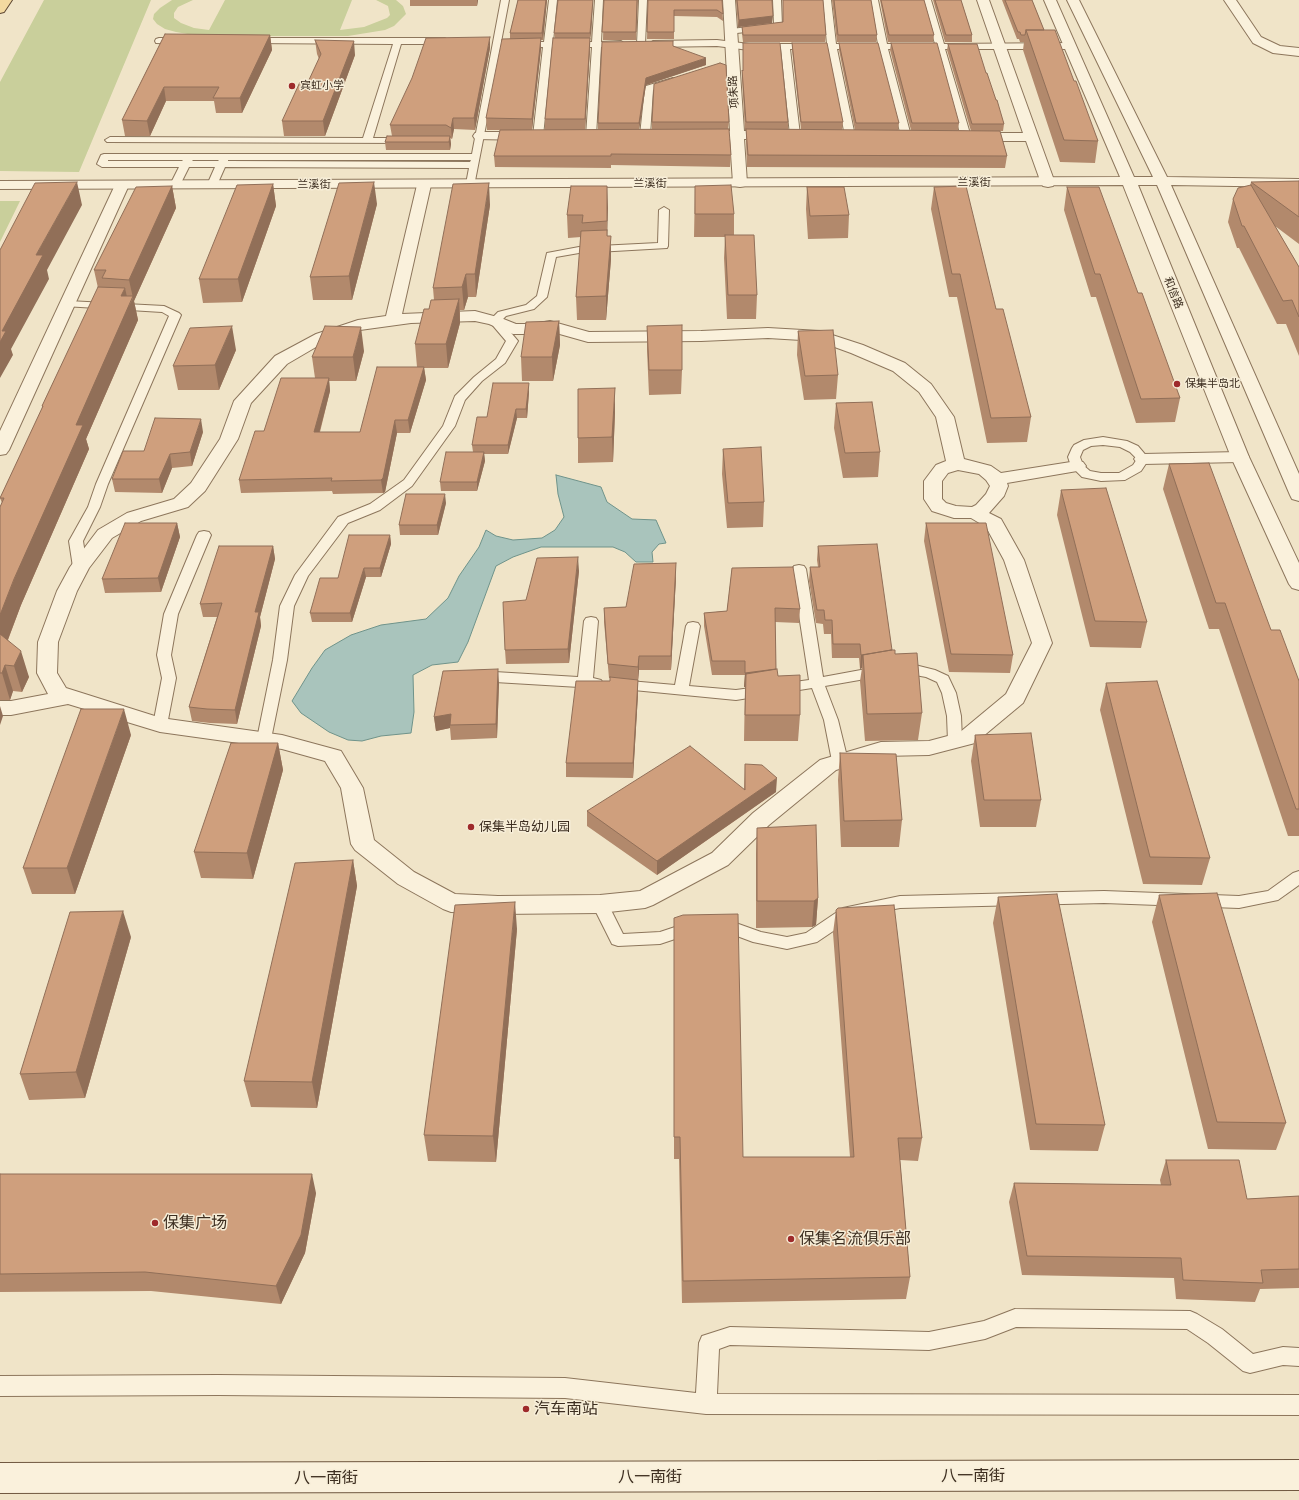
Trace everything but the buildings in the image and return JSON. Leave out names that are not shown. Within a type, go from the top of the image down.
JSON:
[{"type":"main road","points":[[0,9],[6,0]]},
{"type":"street","name":"项朱路","points":[[729,0],[732,46],[729,62],[737,135],[740,183]]},
{"type":"street","points":[[983,0],[1048,183]]},
{"type":"street","name":"和信路","points":[[1050,0],[1129,182],[1240,457],[1299,584]]},
{"type":"street","points":[[1073,0],[1162,181],[1293,471],[1299,495]]},
{"type":"street","points":[[1230,0],[1257,40],[1277,50],[1299,52]]},
{"type":"street","points":[[630,136],[661,135]]},
{"type":"street","points":[[684,135],[811,136]]},
{"type":"street","points":[[480,136],[553,136]]},
{"type":"street","points":[[576,136],[607,136]]},
{"type":"street","points":[[835,136],[866,136]]},
{"type":"street","points":[[890,136],[921,136]]},
{"type":"street","points":[[951,136],[1032,137]]},
{"type":"street","name":"兰溪街","points":[[0,185],[1048,183],[1162,181],[1299,183]]},
{"type":"street","points":[[0,450],[122,185]]},
{"type":"street","points":[[394,320],[424,185]]},
{"type":"street","points":[[956,464],[945,417],[925,388],[899,367],[857,349],[820,336],[768,333],[701,336],[588,337],[550,326],[513,330],[495,322],[475,316],[411,318],[358,325],[329,335],[281,360],[244,401],[230,439],[198,487],[181,503],[134,516],[105,534],[80,567],[68,591],[48,642],[47,672],[58,693],[160,725],[282,742],[333,756],[352,788],[363,844],[406,878],[451,903],[498,905],[600,904],[645,899],[720,859],[761,819],[828,765],[881,750],[929,748],[967,738],[1015,698],[1042,643],[1014,560],[994,523],[975,513],[954,512],[939,507],[933,499],[933,481],[942,469],[956,464],[966,464],[985,470],[994,477],[999,486],[995,496],[983,509],[975,513]]},
{"type":"street","points":[[1143,459],[1240,457]]},
{"type":"street","points":[[995,480],[1077,466]]},
{"type":"street","points":[[0,708],[11,708],[68,697]]},
{"type":"street","name":"八一南街","points":[[0,1478],[1299,1475]]},
{"type":"lane","points":[[471,184],[505,0]]},
{"type":"lane","points":[[538,136],[553,0]]},
{"type":"lane","points":[[591,136],[599,0]]},
{"type":"lane","points":[[634,44],[643,0]]},
{"type":"lane","points":[[731,32],[778,26],[777,0]]},
{"type":"lane","points":[[827,0],[832,47],[850,136]]},
{"type":"lane","points":[[874,0],[883,47],[906,136]]},
{"type":"lane","points":[[927,0],[966,136]]},
{"type":"lane","points":[[159,41],[191,41]]},
{"type":"lane","points":[[238,41],[454,41]]},
{"type":"lane","points":[[366,140],[398,41]]},
{"type":"lane","points":[[496,45],[717,43],[732,46],[785,47],[1070,46]]},
{"type":"lane","points":[[785,47],[795,135]]},
{"type":"lane","points":[[645,136],[649,88],[680,78]]},
{"type":"lane","points":[[110,140],[418,140]]},
{"type":"lane","points":[[175,185],[197,140]]},
{"type":"lane","points":[[212,185],[233,140]]},
{"type":"lane","points":[[187,161],[104,157],[102,164],[187,161],[475,161]]},
{"type":"lane","points":[[264,739],[280,660],[287,606],[302,575],[343,520],[375,507],[408,483],[449,426],[459,399],[478,379],[501,361],[512,341],[495,322],[502,314],[530,307],[542,298],[551,255],[579,250],[663,246],[664,210]]},
{"type":"lane","points":[[68,304],[164,309],[175,315],[102,484],[94,507],[76,541],[80,567]]},
{"type":"lane","points":[[1103,441],[1123,444],[1134,449],[1143,459],[1137,468],[1121,477],[1101,477],[1086,474],[1077,466],[1074,457],[1078,448],[1088,443],[1103,441]]},
{"type":"lane","points":[[160,725],[169,678],[164,655],[171,614],[204,535]]},
{"type":"lane","points":[[799,568],[817,683],[831,720],[840,761]]},
{"type":"lane","points":[[585,682],[591,621]]},
{"type":"lane","points":[[681,691],[693,626]]},
{"type":"lane","points":[[467,675],[585,682],[736,695],[817,683],[888,670],[915,670],[943,679],[949,693],[954,716],[955,741]]},
{"type":"lane","points":[[600,904],[618,940],[660,938],[712,920],[759,938],[787,943],[811,938],[849,912],[900,902],[1104,897],[1238,902],[1272,896],[1299,877]]},
{"type":"lane","points":[[706,1404],[709,1343],[730,1336],[929,1341],[985,1330],[1015,1318],[1190,1320],[1215,1336],[1250,1364],[1283,1356],[1299,1356]]},
{"type":"lane","points":[[0,1386],[226,1385],[565,1388],[706,1404],[1299,1405]]},
{"type":"green space","points":[[44,0],[151,0],[79,172],[0,171],[0,82]]},
{"type":"green space","points":[[172,0],[193,0],[178,7],[174,13],[174,18],[181,23],[194,28],[209,30],[225,0],[352,0],[340,30],[364,27],[387,18],[390,15],[388,6],[376,0],[396,0],[403,6],[406,14],[394,26],[385,30],[348,36],[199,36],[165,29],[157,24],[153,19],[154,14],[160,8]]},
{"type":"green space","points":[[0,201],[20,201],[0,242]]},
{"type":"water","points":[[556,475],[601,487],[607,502],[632,519],[656,520],[666,543],[659,544],[652,552],[653,562],[636,562],[625,552],[613,547],[541,547],[513,557],[496,566],[468,642],[458,662],[432,665],[413,675],[414,712],[411,733],[381,736],[362,741],[348,740],[329,732],[301,713],[292,701],[325,650],[351,635],[381,625],[426,619],[448,598],[459,576],[479,547],[486,530],[496,536],[513,540],[542,538],[555,530],[564,517],[558,494]]},
{"type":"place","name":"宾虹小学","points":[[292,86]]},
{"type":"place","name":"保集半岛北","points":[[1177,384]]},
{"type":"place","name":"保集半岛幼儿园","points":[[471,827]]},
{"type":"place","name":"保集广场","points":[[155,1223]]},
{"type":"place","name":"保集名流俱乐部","points":[[791,1239]]},
{"type":"place","name":"汽车南站","points":[[526,1409]]}]
